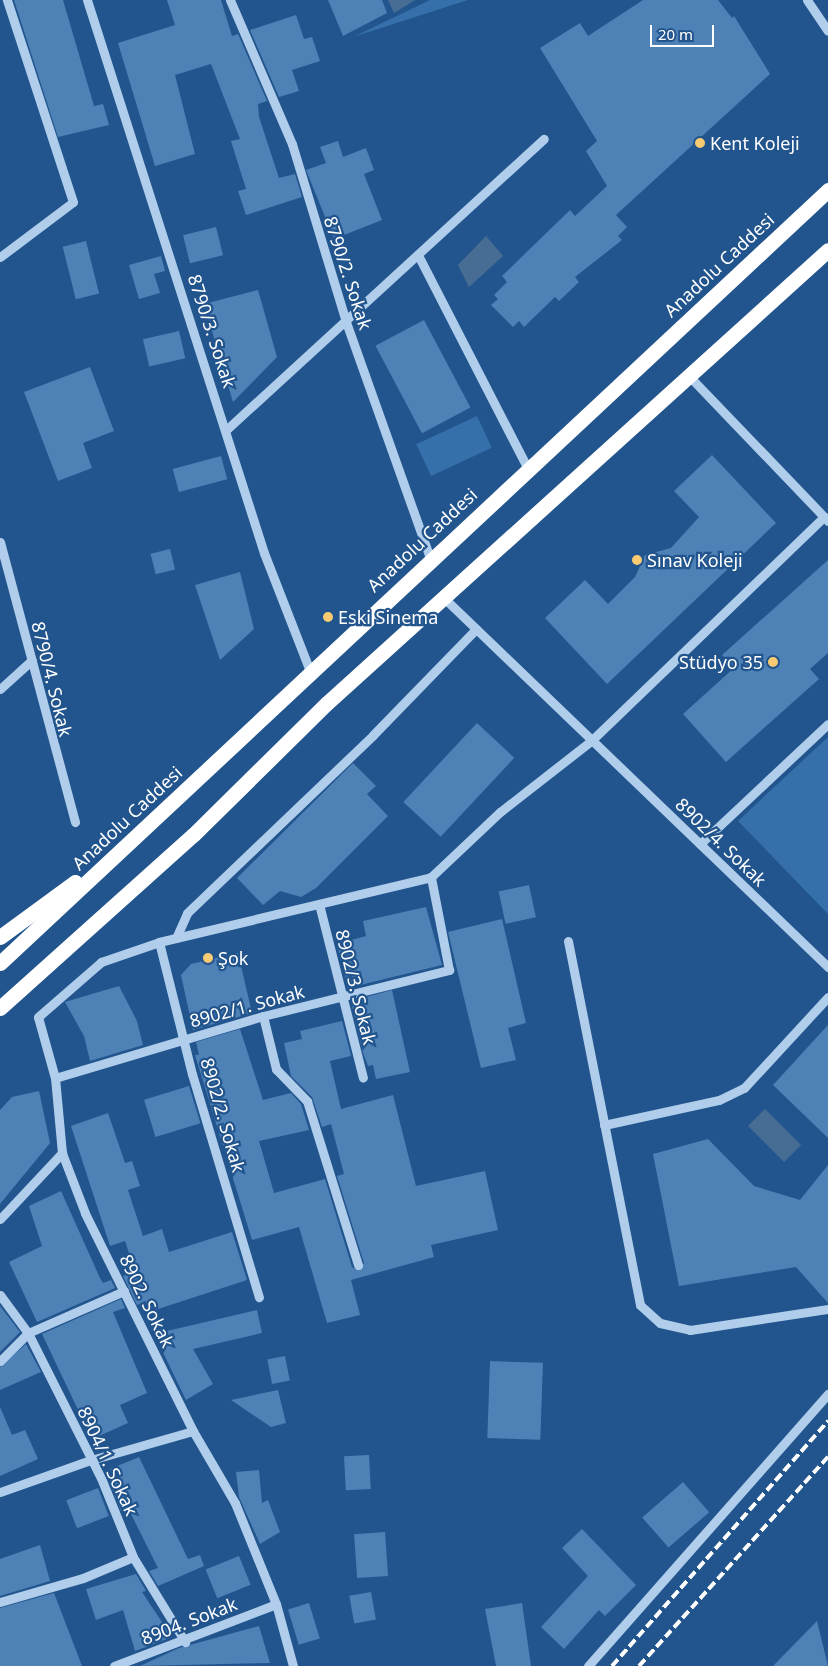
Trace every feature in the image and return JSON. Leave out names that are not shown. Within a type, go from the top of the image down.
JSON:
[{"type":"highway","name":"Anadolu Caddesi","points":[[0,963],[430,558],[828,190]]},
{"type":"highway","points":[[0,1008],[16,996],[444,598],[828,250]]},
{"type":"highway","points":[[0,937],[132,840]]},
{"type":"highway","points":[[0,1020],[16,996]]},
{"type":"street","points":[[0,257],[73,202],[7,0]]},
{"type":"street","name":"8790/3. Sokak","points":[[87,0],[264,553],[310,671]]},
{"type":"street","name":"8790/2. Sokak","points":[[230,0],[292,144],[346,322],[430,558]]},
{"type":"street","points":[[807,0],[828,31]]},
{"type":"street","points":[[226,430],[544,139]]},
{"type":"street","points":[[418,255],[528,468]]},
{"type":"street","points":[[159,942],[431,877],[500,812],[592,740],[826,519],[689,376]]},
{"type":"street","name":"8790/4. Sokak","points":[[0,542],[75,822]]},
{"type":"street","name":"8902/4. Sokak","points":[[444,598],[828,967]]},
{"type":"street","points":[[176,938],[187,913],[373,735],[476,629]]},
{"type":"street","points":[[0,689],[32,660]]},
{"type":"street","points":[[700,844],[828,724]]},
{"type":"street","name":"8902/1. Sokak","points":[[55,1078],[263,1016],[449,970],[431,877]]},
{"type":"street","name":"8902/3. Sokak","points":[[320,904],[340,998],[363,1078]]},
{"type":"street","points":[[568,941],[640,1305],[660,1323],[690,1330],[828,1309]]},
{"type":"street","name":"8902. Sokak","points":[[159,942],[101,962],[38,1017],[55,1078],[62,1153],[85,1213],[193,1431],[235,1503],[276,1604],[293,1666]]},
{"type":"street","name":"8902/2. Sokak","points":[[159,942],[187,1039],[192,1074],[259,1297]]},
{"type":"street","points":[[604,1125],[719,1100],[744,1088],[828,997]]},
{"type":"street","points":[[263,1016],[276,1069],[307,1101],[358,1265]]},
{"type":"street","points":[[0,1219],[62,1153]]},
{"type":"street","points":[[0,1361],[28,1333],[124,1291]]},
{"type":"street","name":"8904/1. Sokak","points":[[0,1295],[28,1333],[91,1460],[133,1556],[185,1642]]},
{"type":"street","points":[[588,1666],[828,1394]]},
{"type":"street","points":[[0,1492],[91,1460],[193,1431]]},
{"type":"street","points":[[0,1602],[83,1578],[133,1556]]},
{"type":"street","name":"8904. Sokak","points":[[114,1666],[185,1642],[276,1604]]},
{"type":"shaded area","points":[[388,0],[415,0],[394,13]]},
{"type":"shaded area","points":[[430,0],[468,0],[353,37]]},
{"type":"shaded area","points":[[486,236],[503,256],[469,287],[458,265]]},
{"type":"shaded area","points":[[477,416],[492,448],[431,476],[416,444]]},
{"type":"shaded area","points":[[828,737],[828,914],[738,821]]},
{"type":"shaded area","points":[[765,1109],[801,1145],[784,1162],[748,1126]]},
{"type":"building","points":[[14,0],[63,0],[94,106],[103,104],[109,125],[58,137]]},
{"type":"building","points":[[167,0],[221,0],[232,36],[238,34],[267,101],[258,104],[259,117],[279,178],[295,174],[302,197],[246,215],[238,191],[246,189],[231,141],[240,139],[211,64],[175,75],[195,154],[155,166],[118,43],[175,25]]},
{"type":"building","points":[[328,0],[382,0],[387,13],[343,36]]},
{"type":"building","points":[[643,0],[718,0],[732,18],[734,16],[770,74],[616,215],[627,227],[618,236],[622,240],[575,277],[579,282],[559,301],[555,297],[524,327],[519,321],[513,327],[491,305],[498,299],[494,295],[507,282],[502,276],[570,210],[575,216],[607,186],[586,151],[597,141],[540,48],[580,23],[588,36]]},
{"type":"building","points":[[296,15],[304,39],[312,37],[320,61],[292,70],[299,91],[279,97],[250,30]]},
{"type":"building","points":[[338,141],[343,157],[366,148],[374,170],[364,174],[382,220],[334,239],[306,170],[326,163],[320,147]]},
{"type":"building","points":[[216,227],[223,255],[190,263],[183,235]]},
{"type":"building","points":[[86,241],[99,293],[76,299],[63,247]]},
{"type":"building","points":[[161,256],[165,271],[154,274],[160,293],[139,299],[129,265]]},
{"type":"building","points":[[258,290],[277,357],[233,402],[204,304]]},
{"type":"building","points":[[424,320],[470,407],[422,433],[375,346]]},
{"type":"building","points":[[179,331],[185,358],[149,367],[143,339]]},
{"type":"building","points":[[90,367],[114,431],[83,443],[92,468],[58,481],[24,392]]},
{"type":"building","points":[[712,455],[776,523],[607,684],[545,618],[585,580],[608,604],[635,577],[645,555],[671,548],[699,517],[674,491]]},
{"type":"building","points":[[221,456],[227,479],[179,492],[173,469]]},
{"type":"building","points":[[170,549],[175,569],[156,574],[151,554]]},
{"type":"building","name":"Stüdyo 35","points":[[828,560],[828,653],[810,669],[819,679],[726,762],[683,714],[734,668],[722,655]]},
{"type":"building","points":[[240,572],[254,629],[220,660],[195,585]]},
{"type":"building","points":[[477,723],[514,758],[441,837],[403,802]]},
{"type":"building","points":[[353,763],[376,786],[367,794],[388,816],[316,888],[301,897],[280,891],[263,905],[237,878]]},
{"type":"building","points":[[529,885],[536,917],[506,924],[499,891]]},
{"type":"building","points":[[426,907],[442,965],[348,988],[337,944],[366,936],[363,921]]},
{"type":"building","points":[[502,919],[526,1023],[508,1028],[516,1060],[481,1068],[448,932]]},
{"type":"building","points":[[238,953],[252,1013],[193,1030],[181,975],[191,964]]},
{"type":"building","points":[[119,986],[137,1021],[143,1045],[90,1061],[84,1036],[65,1002]]},
{"type":"building","points":[[392,990],[410,1072],[376,1079],[373,1065],[368,1066],[363,1053],[351,1001]]},
{"type":"building","points":[[342,1021],[351,1056],[330,1061],[341,1109],[393,1095],[416,1186],[485,1171],[498,1230],[431,1245],[434,1257],[351,1280],[360,1315],[327,1323],[299,1227],[252,1240],[195,1055],[199,1055],[196,1042],[240,1029],[263,1100],[291,1093],[301,1104],[309,1130],[259,1141],[274,1193],[325,1179],[352,1267],[359,1271],[364,1263],[337,1176],[344,1174],[331,1124],[322,1127],[312,1097],[291,1076],[284,1043],[302,1039],[300,1031]]},
{"type":"building","points":[[828,1025],[828,1138],[773,1085]]},
{"type":"building","points":[[189,1086],[200,1123],[155,1137],[144,1100]]},
{"type":"building","points":[[39,1091],[50,1143],[0,1204],[0,1110],[12,1097]]},
{"type":"building","points":[[108,1113],[125,1163],[132,1161],[140,1186],[128,1190],[143,1236],[162,1229],[169,1252],[232,1232],[247,1280],[149,1312],[146,1302],[137,1305],[123,1276],[135,1272],[125,1241],[110,1246],[71,1126]]},
{"type":"building","points":[[708,1139],[754,1186],[800,1200],[828,1165],[828,1303],[796,1267],[679,1286],[653,1154]]},
{"type":"building","points":[[61,1191],[100,1278],[103,1283],[111,1280],[115,1288],[37,1322],[9,1262],[42,1246],[29,1206]]},
{"type":"building","points":[[121,1299],[125,1308],[113,1312],[147,1393],[120,1405],[128,1423],[99,1436],[89,1410],[80,1414],[42,1334]]},
{"type":"building","points":[[0,1306],[20,1332],[0,1352]]},
{"type":"building","points":[[257,1310],[262,1333],[193,1349],[213,1384],[186,1400],[154,1334]]},
{"type":"building","points":[[26,1344],[41,1372],[0,1390],[0,1367]]},
{"type":"building","points":[[285,1356],[290,1381],[272,1384],[267,1359]]},
{"type":"building","points":[[490,1361],[543,1363],[540,1440],[487,1438]]},
{"type":"building","points":[[278,1390],[286,1423],[271,1427],[231,1400]]},
{"type":"building","points":[[0,1407],[12,1435],[25,1430],[38,1459],[0,1476]]},
{"type":"building","points":[[369,1455],[371,1489],[346,1490],[344,1456]]},
{"type":"building","points":[[139,1457],[188,1559],[200,1555],[204,1566],[158,1586],[149,1571],[158,1568],[128,1508],[121,1511],[110,1484],[116,1482],[110,1469]]},
{"type":"building","points":[[259,1470],[262,1503],[268,1500],[280,1532],[260,1544],[239,1497],[236,1472]]},
{"type":"building","points":[[683,1482],[709,1512],[668,1548],[642,1517]]},
{"type":"building","points":[[98,1488],[109,1516],[77,1528],[66,1500]]},
{"type":"building","points":[[582,1529],[636,1585],[605,1616],[599,1610],[564,1649],[541,1627],[588,1576],[562,1548]]},
{"type":"building","points":[[385,1532],[388,1576],[357,1578],[354,1534]]},
{"type":"building","points":[[40,1545],[50,1581],[0,1596],[0,1559]]},
{"type":"building","points":[[239,1556],[251,1585],[217,1598],[206,1569]]},
{"type":"building","points":[[136,1574],[146,1591],[142,1592],[172,1637],[135,1651],[123,1610],[96,1620],[86,1589]]},
{"type":"building","points":[[371,1592],[376,1620],[354,1623],[349,1596]]},
{"type":"building","points":[[54,1593],[82,1666],[0,1666],[0,1608]]},
{"type":"building","points":[[309,1603],[320,1638],[299,1645],[288,1609]]},
{"type":"building","points":[[522,1603],[531,1666],[496,1666],[485,1609]]},
{"type":"building","points":[[817,1621],[828,1666],[773,1666]]},
{"type":"building","points":[[259,1626],[270,1663],[140,1666],[179,1648]]},
{"type":"railway","points":[[612,1666],[828,1421]]},
{"type":"railway","points":[[639,1666],[828,1457]]},
{"type":"place","name":"Kent Koleji","points":[[700,143]]},
{"type":"place","name":"Sınav Koleji","points":[[637,560]]},
{"type":"place","name":"Eski Sinema","points":[[328,617]]},
{"type":"place","name":"Stüdyo 35","points":[[773,662]]},
{"type":"place","name":"Şok","points":[[208,958]]}]
